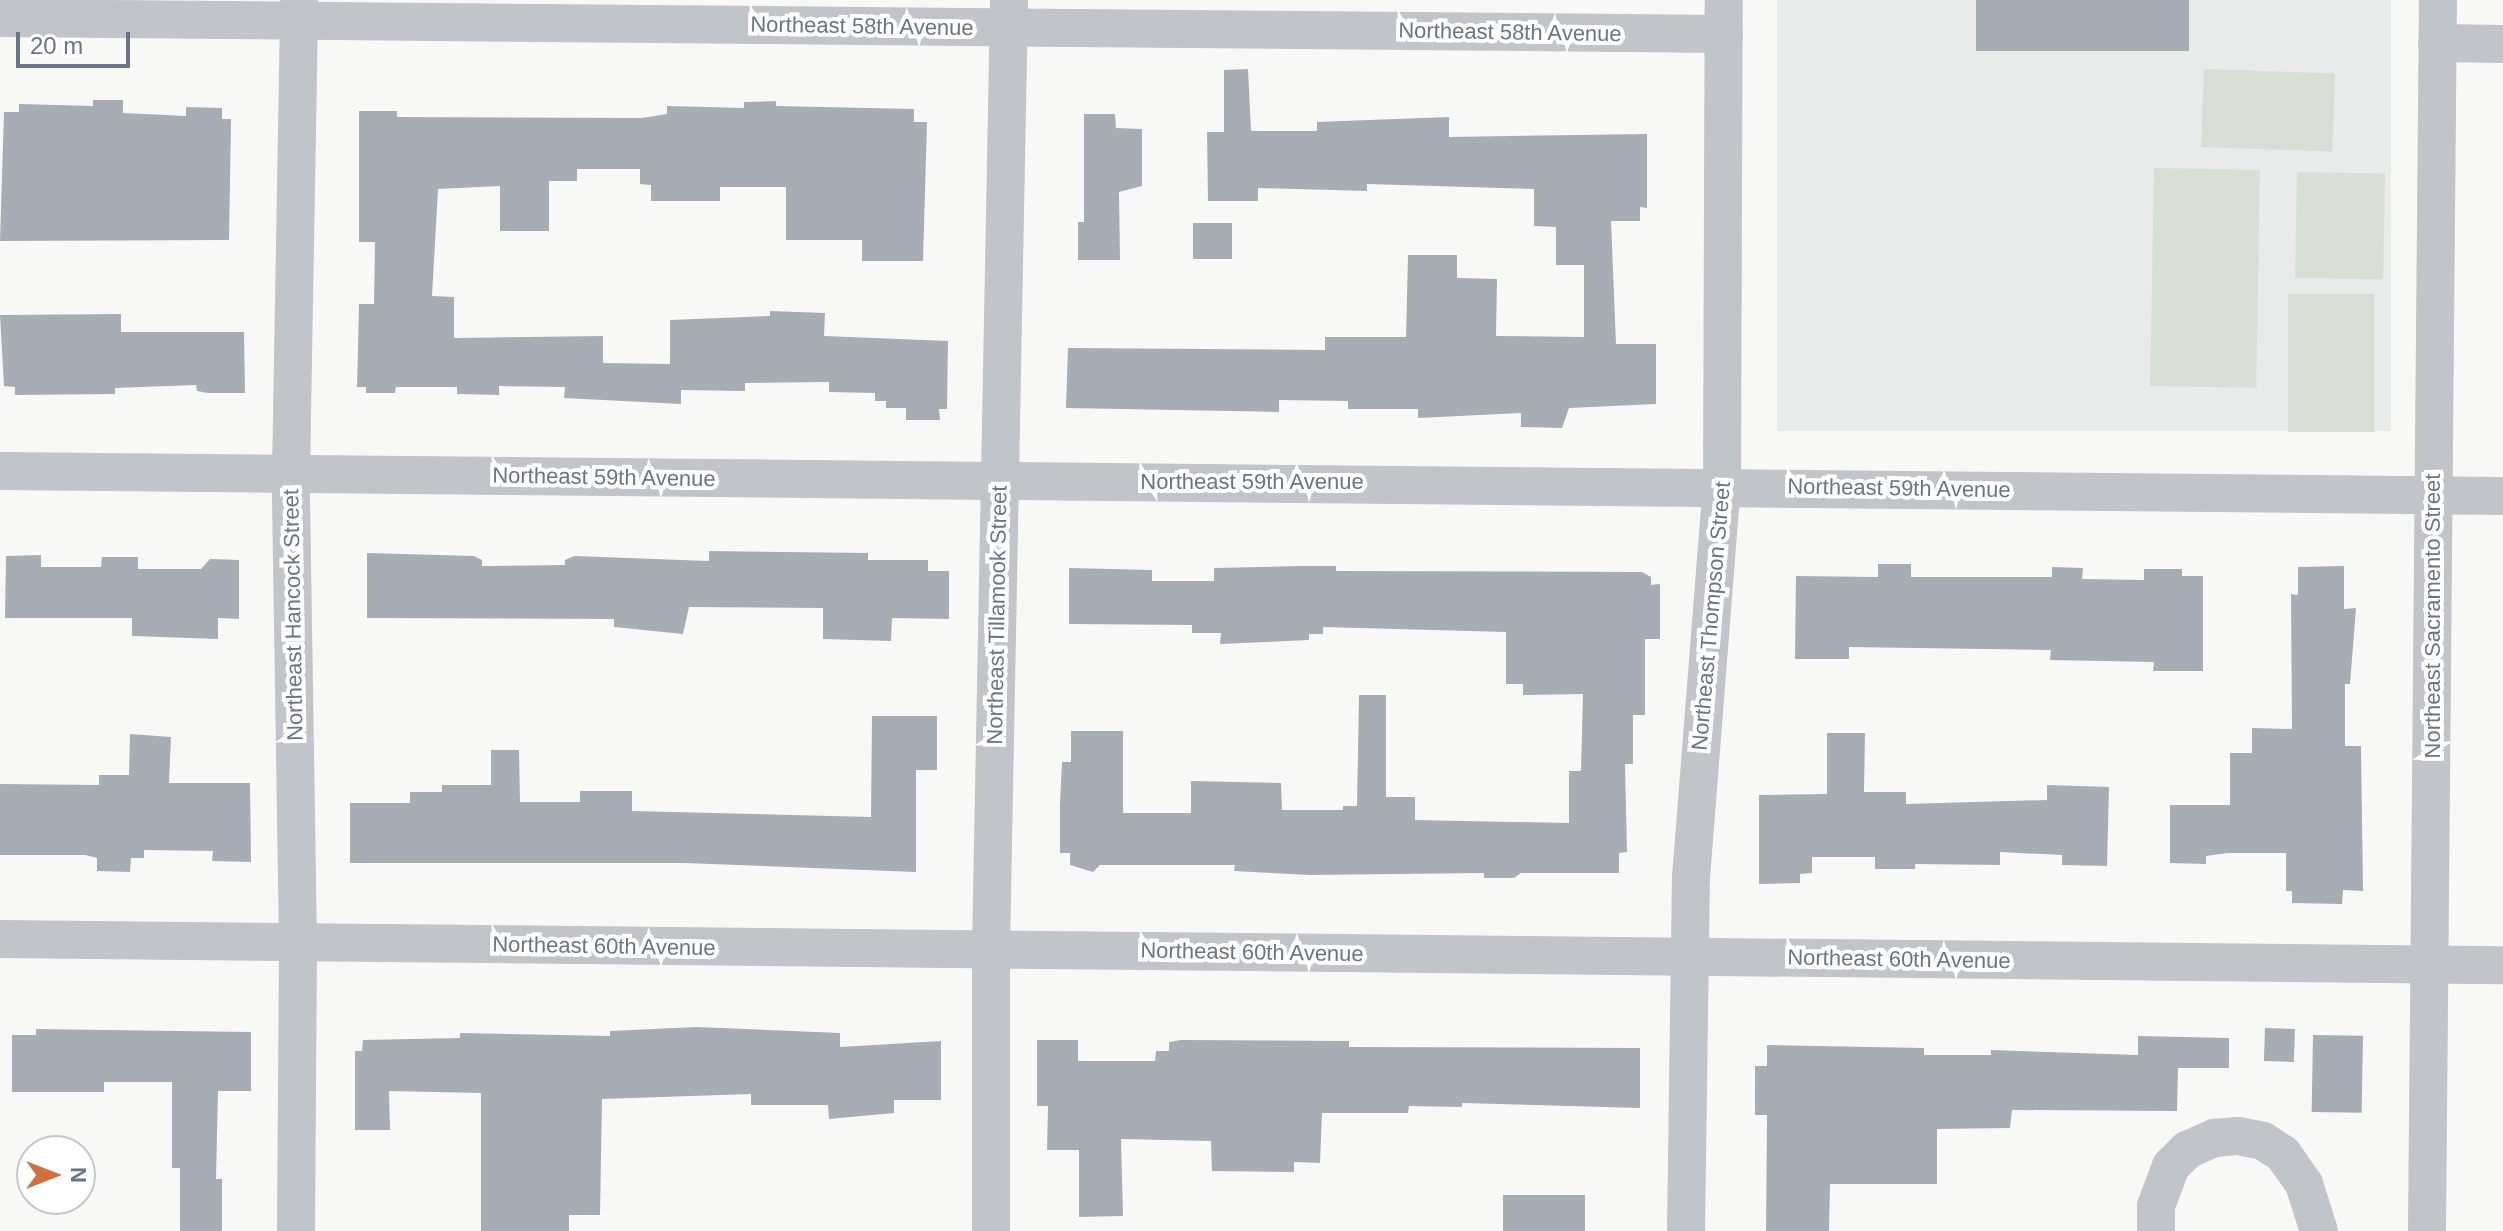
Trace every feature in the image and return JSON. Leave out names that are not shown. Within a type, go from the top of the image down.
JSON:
[{"type":"street","name":"Northeast Sacramento Street","points":[[2427,1231],[2438,0]]},
{"type":"street","name":"Northeast 58th Avenue","points":[[0,18],[299,10],[1724,17]]},
{"type":"street","name":"Northeast Hancock Street","points":[[296,1231],[298,943],[291,474],[299,10]]},
{"type":"street","name":"Northeast Tillamook Street","points":[[991,1231],[991,949],[1009,14]]},
{"type":"street","name":"Northeast Thompson Street","points":[[1686,1231],[1687,957],[1722,486],[1724,17]]},
{"type":"street","points":[[2437,43],[2503,44]]},
{"type":"street","name":"Northeast 59th Avenue","points":[[0,471],[2503,496]]},
{"type":"street","name":"Northeast 60th Avenue","points":[[0,939],[2503,965]]},
{"type":"street","points":[[2156,1231],[2156,1206],[2171,1166],[2187,1150],[2214,1138],[2238,1136],[2263,1141],[2283,1154],[2304,1184],[2319,1231]]},
{"type":"shaded area","points":[[1777,0],[2391,0],[2391,431],[1777,431]]},
{"type":"shaded area","points":[[2204,69],[2335,74],[2332,152],[2201,147]]},
{"type":"shaded area","points":[[2154,168],[2260,170],[2256,388],[2150,386]]},
{"type":"shaded area","points":[[2297,172],[2385,174],[2383,280],[2295,278]]},
{"type":"shaded area","points":[[2288,294],[2374,294],[2374,432],[2288,432]]},
{"type":"building","points":[[1976,0],[2189,0],[2189,51],[1976,51]]},
{"type":"building","points":[[1248,69],[1251,131],[1317,131],[1317,122],[1449,117],[1449,137],[1647,134],[1647,208],[1640,207],[1640,221],[1611,221],[1616,344],[1656,344],[1656,404],[1569,408],[1562,428],[1521,427],[1521,413],[1418,418],[1418,409],[1348,409],[1348,401],[1279,400],[1279,412],[1066,408],[1068,348],[1325,350],[1325,337],[1406,337],[1408,255],[1457,255],[1457,278],[1497,279],[1496,336],[1584,337],[1584,265],[1556,265],[1556,227],[1534,226],[1534,189],[1367,184],[1367,191],[1258,188],[1258,201],[1208,201],[1207,132],[1224,132],[1224,70]]},
{"type":"building","points":[[93,100],[123,100],[123,113],[186,116],[186,107],[222,108],[222,119],[231,119],[229,240],[0,241],[4,112],[19,112],[19,104],[93,106]]},
{"type":"building","points":[[776,101],[776,106],[914,109],[914,122],[927,122],[923,261],[862,261],[862,240],[786,240],[786,187],[720,187],[720,201],[651,201],[651,185],[640,184],[640,169],[577,169],[577,181],[549,181],[549,231],[500,231],[500,186],[438,189],[432,296],[454,297],[454,338],[603,336],[603,363],[670,364],[670,320],[770,316],[770,311],[825,313],[824,336],[948,341],[947,409],[939,409],[940,420],[906,420],[906,408],[886,408],[886,401],[875,401],[875,393],[829,392],[829,382],[745,383],[745,391],[681,390],[681,404],[564,398],[565,387],[499,386],[499,395],[457,394],[457,387],[396,387],[395,393],[366,393],[366,387],[357,387],[359,304],[374,304],[375,242],[359,242],[359,111],[397,111],[397,117],[642,118],[667,114],[667,106],[744,108],[744,102]]},
{"type":"building","points":[[1084,114],[1115,114],[1116,128],[1142,129],[1142,186],[1119,192],[1120,260],[1078,260],[1078,222],[1084,222]]},
{"type":"building","points":[[1193,223],[1232,223],[1232,259],[1193,259]]},
{"type":"building","points":[[121,314],[121,332],[244,332],[245,393],[208,393],[197,391],[196,385],[115,388],[115,394],[15,395],[15,387],[4,386],[0,315]]},
{"type":"building","points":[[709,551],[868,553],[868,560],[928,560],[928,571],[949,571],[949,619],[892,618],[891,641],[823,639],[823,608],[689,607],[683,634],[614,627],[614,619],[367,618],[367,553],[474,556],[482,560],[482,566],[565,565],[565,560],[574,556],[709,561]]},
{"type":"building","points":[[41,555],[41,567],[101,567],[102,557],[138,557],[138,569],[201,569],[210,559],[239,560],[239,619],[218,618],[218,639],[132,636],[132,618],[5,618],[6,556]]},
{"type":"building","points":[[1878,564],[1911,564],[1911,577],[2052,577],[2052,567],[2083,568],[2082,579],[2144,580],[2144,569],[2182,569],[2182,576],[2203,576],[2203,671],[2153,671],[2154,662],[2050,660],[2051,650],[1849,647],[1849,659],[1795,659],[1796,576],[1878,577]]},
{"type":"building","points":[[1336,566],[1336,571],[1642,572],[1651,577],[1651,585],[1660,584],[1660,639],[1645,639],[1645,715],[1633,715],[1633,764],[1625,764],[1627,852],[1619,853],[1619,873],[1521,873],[1514,878],[1484,878],[1484,873],[1310,875],[1234,871],[1235,865],[1100,865],[1093,872],[1070,865],[1070,853],[1060,853],[1060,804],[1062,762],[1071,762],[1071,731],[1123,731],[1123,813],[1191,813],[1191,781],[1281,783],[1282,810],[1343,810],[1343,806],[1357,806],[1359,695],[1386,695],[1386,797],[1415,797],[1415,820],[1569,823],[1569,771],[1581,771],[1583,694],[1523,695],[1523,684],[1506,684],[1506,632],[1323,627],[1323,634],[1309,634],[1309,640],[1220,644],[1221,633],[1192,633],[1192,625],[1069,624],[1069,568],[1152,570],[1152,581],[1214,581],[1214,568]]},
{"type":"building","points":[[2344,566],[2344,609],[2356,608],[2350,684],[2345,684],[2345,746],[2361,746],[2363,891],[2343,890],[2342,904],[2292,903],[2292,891],[2286,891],[2286,853],[2228,853],[2206,856],[2206,864],[2170,863],[2170,805],[2230,805],[2230,753],[2252,753],[2252,728],[2292,729],[2291,594],[2298,595],[2298,567]]},
{"type":"building","points":[[872,716],[937,716],[937,770],[916,770],[916,872],[684,863],[350,863],[350,803],[410,803],[410,792],[442,792],[442,785],[491,785],[491,750],[519,750],[520,802],[580,802],[580,791],[632,791],[632,811],[871,817]]},
{"type":"building","points":[[1827,733],[1865,733],[1864,792],[1906,792],[1906,804],[2047,800],[2047,785],[2109,787],[2107,866],[2062,865],[2062,855],[2000,852],[2000,865],[1915,864],[1915,869],[1875,869],[1875,857],[1812,857],[1812,873],[1800,874],[1800,883],[1759,884],[1759,795],[1827,794]]},
{"type":"building","points":[[130,734],[171,737],[169,783],[250,783],[251,862],[212,861],[213,851],[144,850],[144,858],[131,858],[130,872],[97,871],[97,858],[85,855],[0,855],[0,784],[99,785],[99,775],[129,775]]},
{"type":"building","points":[[696,1027],[840,1033],[840,1047],[941,1041],[941,1100],[894,1100],[894,1113],[829,1119],[828,1105],[751,1105],[751,1094],[602,1099],[600,1215],[569,1215],[569,1231],[481,1231],[481,1093],[389,1091],[390,1130],[355,1130],[355,1051],[362,1051],[363,1040],[460,1038],[460,1033],[610,1036],[610,1031]]},
{"type":"building","points":[[2265,1028],[2295,1029],[2294,1062],[2264,1061]]},
{"type":"building","points":[[36,1029],[251,1032],[251,1091],[218,1091],[216,1179],[222,1179],[222,1231],[180,1231],[180,1168],[172,1168],[172,1082],[104,1082],[104,1092],[12,1092],[12,1035],[36,1035]]},
{"type":"building","points":[[2313,1035],[2363,1036],[2362,1113],[2312,1112]]},
{"type":"building","points":[[2138,1036],[2229,1038],[2229,1068],[2178,1068],[2177,1111],[2012,1110],[2010,1128],[1937,1129],[1937,1184],[1830,1184],[1829,1231],[1766,1231],[1767,1115],[1755,1115],[1755,1066],[1767,1066],[1767,1045],[1924,1048],[1924,1055],[1991,1055],[1991,1050],[2138,1055]]},
{"type":"building","points":[[1037,1040],[1078,1040],[1078,1061],[1155,1061],[1156,1051],[1169,1051],[1169,1042],[1181,1040],[1349,1041],[1349,1047],[1640,1048],[1640,1108],[1462,1103],[1462,1107],[1409,1106],[1408,1113],[1322,1113],[1320,1163],[1294,1162],[1294,1172],[1212,1171],[1211,1141],[1121,1139],[1123,1216],[1079,1217],[1079,1150],[1047,1150],[1048,1106],[1037,1106]]},
{"type":"building","points":[[1503,1195],[1585,1195],[1585,1231],[1503,1231]]}]
